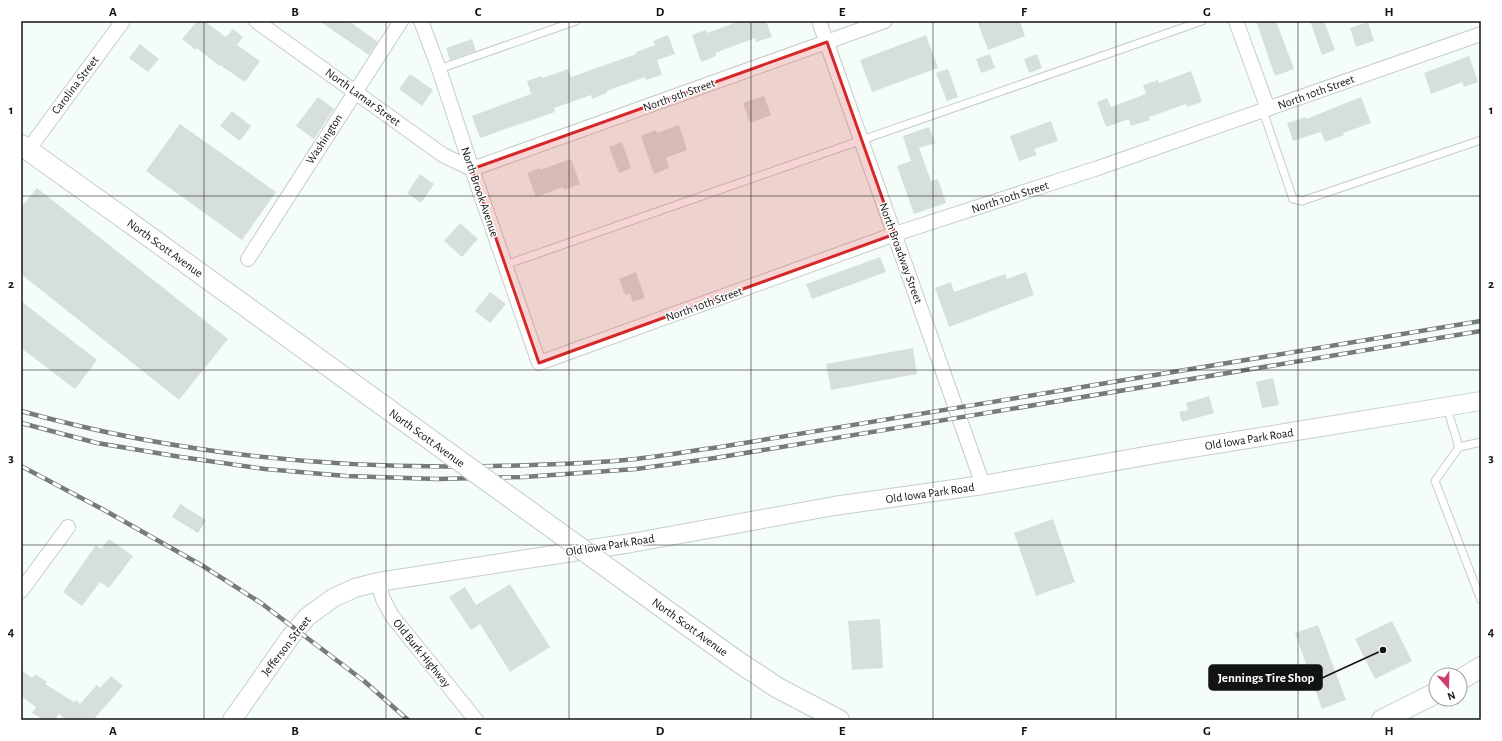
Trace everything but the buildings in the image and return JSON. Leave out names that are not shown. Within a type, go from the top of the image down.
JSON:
[{"type":"main road","name":"North Scott Avenue","points":[[24,147],[737,661],[766,680],[839,720]]},
{"type":"main road","points":[[1468,675],[1481,666]]},
{"type":"main road","points":[[1382,720],[1428,697]]},
{"type":"street","name":"Carolina Street","points":[[24,147],[123,21]]},
{"type":"street","name":"North Lamar Street","points":[[256,21],[443,155],[472,169]]},
{"type":"street","name":"Washington","points":[[248,259],[401,21]]},
{"type":"street","name":"North Brook Avenue","points":[[421,21],[439,69],[472,169],[540,363]]},
{"type":"street","name":"North Broadway Street","points":[[819,21],[983,485]]},
{"type":"street","name":"North 9th Street","points":[[472,169],[885,21]]},
{"type":"street","points":[[1236,21],[1265,110]]},
{"type":"street","name":"North 10th Street","points":[[540,363],[895,234],[1098,168],[1481,34]]},
{"type":"street","name":"Old Iowa Park Road","points":[[378,582],[631,542],[834,506],[983,485],[1162,453],[1481,401]]},
{"type":"street","points":[[21,591],[68,527]]},
{"type":"street","name":"Jefferson Street","points":[[232,720],[291,636],[307,617],[333,598],[355,588],[378,582]]},
{"type":"street","name":"Old Burk Highway","points":[[378,582],[383,599],[392,616],[476,720]]},
{"type":"lane","points":[[439,69],[576,21]]},
{"type":"lane","points":[[505,265],[1202,21]]},
{"type":"lane","points":[[1265,110],[1293,199],[1302,202],[1481,140]]},
{"type":"lane","points":[[1447,406],[1459,447]]},
{"type":"lane","points":[[1481,442],[1459,447],[1435,481],[1481,600]]},
{"type":"highlighted area","points":[[827,42],[895,234],[539,363],[472,169]]},
{"type":"railway","points":[[21,411],[79,426],[137,438],[196,448],[315,462],[435,467],[593,462],[637,459],[720,447],[1481,321]]},
{"type":"railway","points":[[21,423],[97,443],[265,469],[346,476],[437,479],[524,477],[636,469],[715,458],[1481,331]]},
{"type":"railway","points":[[21,466],[104,510],[203,566],[261,603],[364,681],[408,720]]},
{"type":"place","name":"Jennings Tire Shop","points":[[1383,650]]}]
